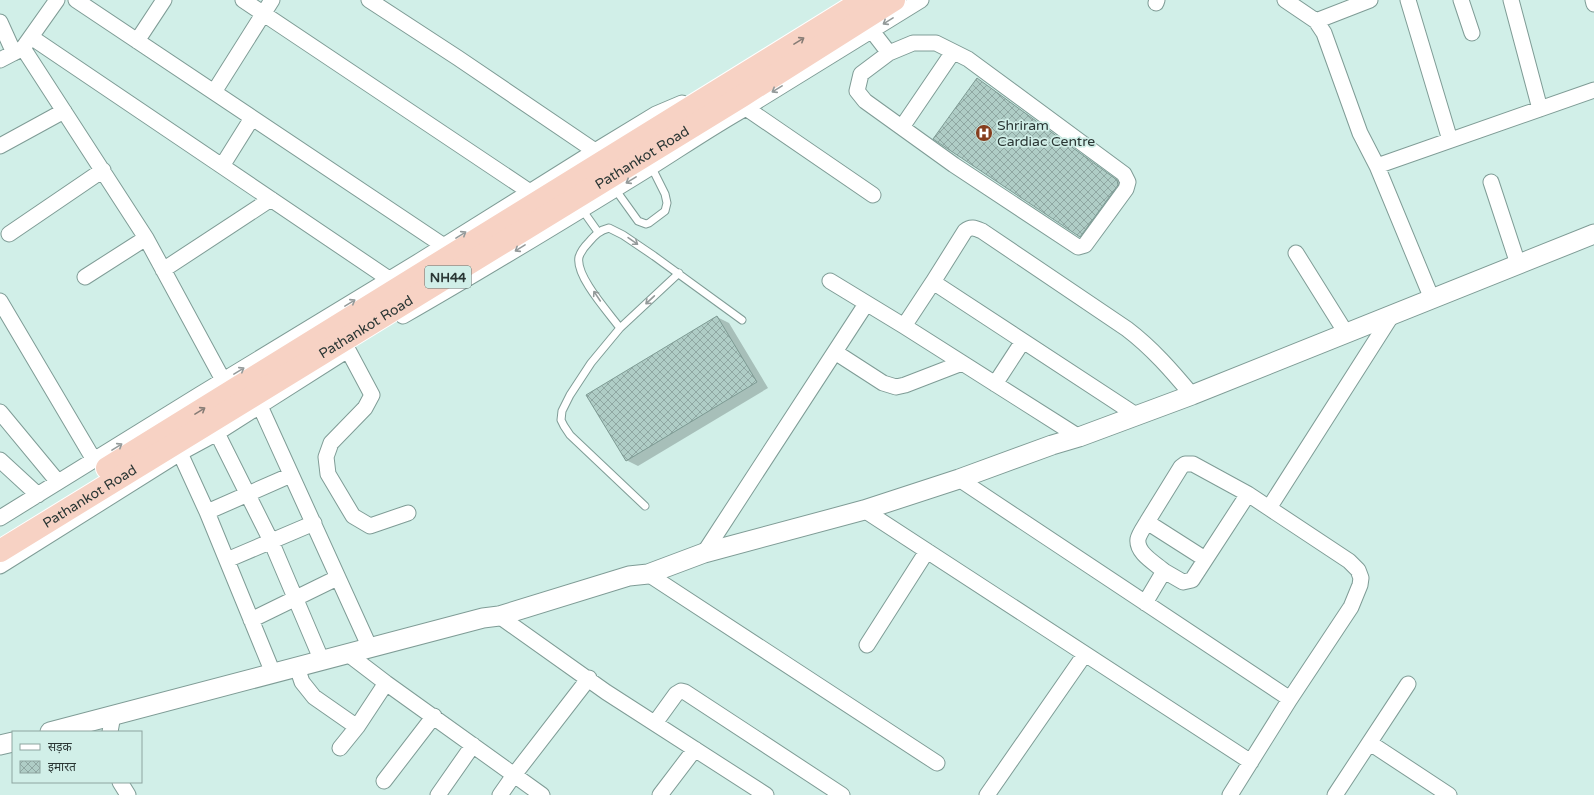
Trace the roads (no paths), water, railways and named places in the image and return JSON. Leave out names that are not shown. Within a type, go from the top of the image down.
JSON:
[{"type":"highway","name":"NH44","points":[[0,534],[864,0]]},
{"type":"highway","name":"Pathankot Road","points":[[0,551],[648,161],[894,0]]},
{"type":"street","points":[[0,60],[22,46],[57,0]]},
{"type":"street","points":[[76,0],[444,246]]},
{"type":"street","points":[[137,41],[164,0]]},
{"type":"street","points":[[243,0],[530,192]]},
{"type":"street","points":[[214,92],[272,0]]},
{"type":"street","points":[[369,0],[458,58],[595,151]]},
{"type":"street","points":[[0,566],[180,453],[217,433],[395,321],[486,268],[578,204],[615,190],[648,161],[746,108],[921,0]]},
{"type":"street","points":[[1285,0],[1316,21],[1324,34],[1360,133],[1377,166],[1432,299]]},
{"type":"street","points":[[1316,21],[1370,0]]},
{"type":"street","points":[[1408,0],[1450,140]]},
{"type":"street","points":[[1461,0],[1472,33]]},
{"type":"street","points":[[1511,0],[1540,109]]},
{"type":"street","points":[[1593,0],[1594,4]]},
{"type":"street","points":[[0,22],[22,46],[146,238],[223,380]]},
{"type":"street","points":[[872,31],[889,53]]},
{"type":"street","points":[[913,43],[936,43],[968,59],[1124,174],[1128,182],[1126,190],[1085,245],[1078,248],[954,164],[865,101],[857,91],[861,74],[889,53],[913,43]]},
{"type":"street","points":[[22,46],[222,166],[390,279]]},
{"type":"street","points":[[902,127],[953,52]]},
{"type":"street","points":[[0,518],[444,246],[656,114],[734,81]]},
{"type":"street","points":[[1377,166],[1594,90]]},
{"type":"street","points":[[746,108],[873,195]]},
{"type":"street","points":[[0,146],[64,111]]},
{"type":"street","points":[[222,166],[252,118]]},
{"type":"street","points":[[9,234],[103,170]]},
{"type":"street","points":[[1491,182],[1518,264]]},
{"type":"street","points":[[163,270],[271,199]]},
{"type":"street","points":[[904,326],[965,232],[974,227],[1102,310],[1136,336],[1169,368],[1192,395]]},
{"type":"street","points":[[57,731],[112,723],[273,673],[483,618],[499,616],[629,576],[648,574],[704,553],[864,510],[1079,437],[1192,395],[1594,234]]},
{"type":"street","points":[[85,277],[146,238]]},
{"type":"street","points":[[1296,253],[1346,333]]},
{"type":"street","points":[[830,281],[1079,437]]},
{"type":"street","points":[[933,282],[1136,415]]},
{"type":"street","points":[[0,302],[94,460]]},
{"type":"street","points":[[704,553],[866,304]]},
{"type":"street","points":[[1269,508],[1392,315]]},
{"type":"street","points":[[995,384],[1024,341]]},
{"type":"street","points":[[348,350],[372,395],[365,408],[331,443],[326,457],[328,474],[353,516],[370,526],[408,513]]},
{"type":"street","points":[[835,352],[883,383],[896,386],[905,385],[962,363]]},
{"type":"street","points":[[260,406],[370,648]]},
{"type":"street","points":[[0,412],[58,482]]},
{"type":"street","points":[[217,433],[271,541],[322,661]]},
{"type":"street","points":[[180,453],[207,512],[273,673]]},
{"type":"street","points":[[0,460],[38,495]]},
{"type":"street","points":[[1230,795],[1290,699],[1351,607],[1360,585],[1361,578],[1358,570],[1349,560],[1248,494],[1194,464],[1185,464],[1181,467],[1138,538],[1139,546],[1144,554],[1164,571],[1183,582],[1192,580],[1248,494]]},
{"type":"street","points":[[207,512],[291,475]]},
{"type":"street","points":[[959,479],[1290,699]]},
{"type":"street","points":[[864,510],[1251,762]]},
{"type":"street","points":[[1147,522],[1205,559]]},
{"type":"street","points":[[227,560],[314,523]]},
{"type":"street","points":[[867,646],[927,551]]},
{"type":"street","points":[[1145,603],[1164,571]]},
{"type":"street","points":[[648,574],[938,763]]},
{"type":"street","points":[[252,620],[337,578]]},
{"type":"street","points":[[499,616],[589,678],[606,692],[766,795]]},
{"type":"street","points":[[348,654],[542,795]]},
{"type":"street","points":[[987,795],[1085,654]]},
{"type":"street","points":[[297,667],[302,682],[314,697],[357,727]]},
{"type":"street","points":[[500,795],[514,774],[589,678]]},
{"type":"street","points":[[340,748],[357,727],[386,683]]},
{"type":"street","points":[[1341,793],[1370,742],[1408,684]]},
{"type":"street","points":[[655,723],[676,694],[681,691],[685,692],[842,795]]},
{"type":"street","points":[[384,781],[434,716]]},
{"type":"street","points":[[0,746],[12,742]]},
{"type":"street","points":[[1370,742],[1449,795]]},
{"type":"street","points":[[438,795],[473,745]]},
{"type":"street","points":[[660,795],[695,749]]},
{"type":"street","points":[[121,783],[128,795]]},
{"type":"lane","points":[[615,190],[638,221],[646,224],[665,211],[667,203],[665,194],[648,161]]},
{"type":"lane","points":[[578,204],[598,232]]},
{"type":"lane","points":[[620,328],[583,275],[579,265],[579,257],[584,248],[598,232],[604,229],[614,230],[679,273],[742,320]]},
{"type":"lane","points":[[645,506],[578,444],[564,426],[562,411],[570,395],[591,363],[620,328],[679,273]]},
{"type":"place","name":"Shriram Cardiac Centre","points":[[984,133]]}]
